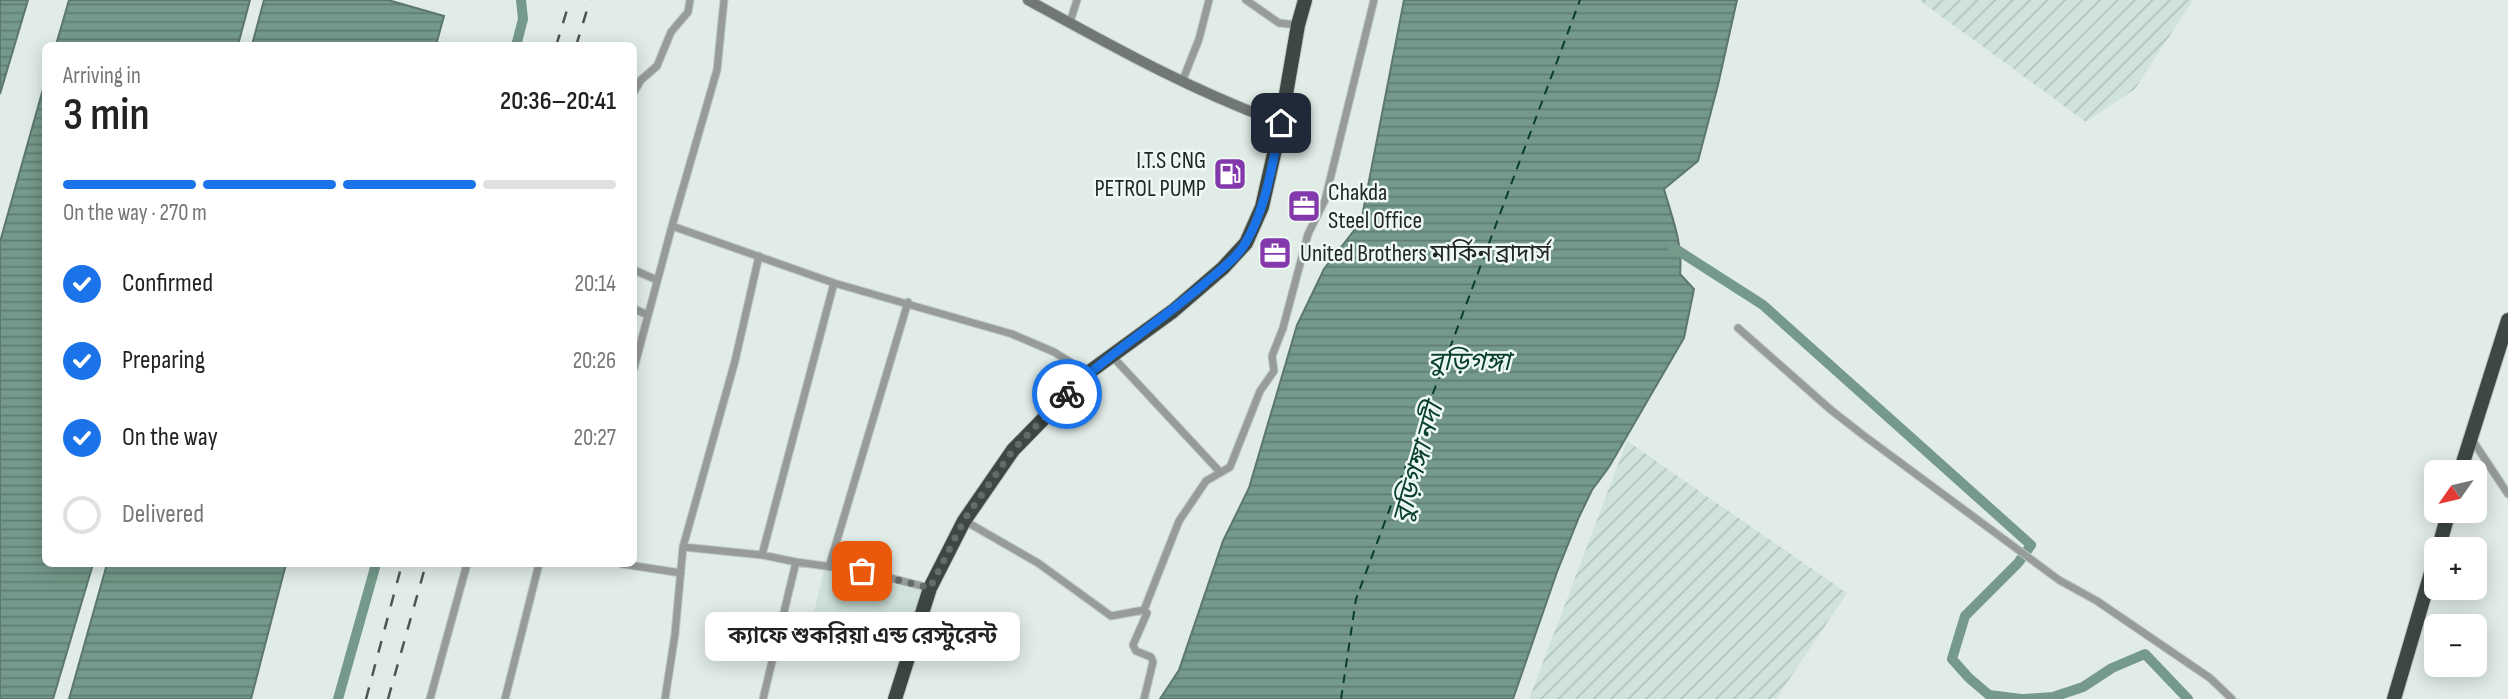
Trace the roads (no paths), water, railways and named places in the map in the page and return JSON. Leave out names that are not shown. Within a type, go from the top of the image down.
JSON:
[{"type":"highway","points":[[895,699],[930,588],[964,520],[1013,450],[1088,373],[1173,311],[1223,268],[1246,243],[1262,207],[1281,123],[1298,25],[1306,0]]},
{"type":"highway","points":[[2464,460],[2508,320]]},
{"type":"highway","points":[[2394,699],[2424,597]]},
{"type":"street","points":[[637,87],[657,65],[671,32],[688,12],[690,0]]},
{"type":"street","points":[[637,357],[717,70],[724,0]]},
{"type":"street","points":[[1028,0],[1182,82],[1236,107],[1281,123]]},
{"type":"street","points":[[1070,22],[1077,0]]},
{"type":"street","points":[[1182,82],[1199,39],[1209,0]]},
{"type":"street","points":[[1246,0],[1279,23],[1298,25]]},
{"type":"street","points":[[1143,699],[1154,665],[1151,657],[1136,651],[1133,645],[1147,613],[1144,610],[1179,521],[1206,481],[1230,467],[1260,391],[1274,371],[1272,356],[1283,328],[1308,234],[1325,200],[1374,0]]},
{"type":"street","points":[[672,226],[834,283],[908,302],[1012,334],[1054,352],[1088,373]]},
{"type":"street","points":[[665,699],[683,547],[735,361],[759,256]]},
{"type":"street","points":[[637,271],[657,280]]},
{"type":"street","points":[[762,555],[834,283]]},
{"type":"street","points":[[829,567],[908,302]]},
{"type":"street","points":[[637,310],[648,315]]},
{"type":"street","points":[[1738,328],[1831,410],[2059,580],[2098,601],[2210,678],[2232,699]]},
{"type":"street","points":[[1112,356],[1220,472]]},
{"type":"street","points":[[2470,438],[2508,494]]},
{"type":"street","points":[[964,520],[1038,563],[1111,616],[1144,610]]},
{"type":"street","points":[[683,547],[762,555],[862,571],[930,588]]},
{"type":"street","points":[[764,699],[796,562]]},
{"type":"street","points":[[637,566],[681,573]]},
{"type":"street","points":[[430,699],[466,567]]},
{"type":"street","points":[[505,699],[538,567]]},
{"type":"water","points":[[0,0],[28,0],[0,94]]},
{"type":"water","points":[[69,0],[250,0],[239,42],[57,42]]},
{"type":"water","points":[[264,0],[388,0],[444,16],[437,42],[253,42]]},
{"type":"water","name":"বুড়িগঙ্গা","points":[[1404,0],[1737,0],[1698,161],[1664,189],[1678,241],[1680,274],[1694,289],[1684,338],[1609,467],[1592,490],[1579,517],[1513,699],[1160,699],[1179,670],[1223,541],[1249,488],[1297,325],[1324,269],[1362,217]]},
{"type":"water","points":[[42,93],[42,567],[92,567],[53,699],[0,699],[0,242]]},
{"type":"water","points":[[106,567],[285,567],[251,699],[69,699]]},
{"type":"waterway","points":[[517,42],[523,19],[521,0]]},
{"type":"waterway","points":[[1671,246],[1763,305],[2031,545],[2018,563],[1965,616],[1952,659],[1989,695],[2021,699]]},
{"type":"waterway","points":[[338,699],[375,567]]},
{"type":"waterway","points":[[2024,699],[2053,697],[2083,687],[2112,668],[2145,654],[2188,699]]},
{"type":"railway","points":[[557,42],[570,0]]},
{"type":"railway","points":[[577,42],[590,0]]},
{"type":"railway","points":[[366,699],[401,567]]},
{"type":"railway","points":[[388,699],[425,567]]},
{"type":"place","name":"I.T.S CNG PETROL PUMP","points":[[1230,174]]},
{"type":"place","name":"Chakda Steel Office","points":[[1304,206]]},
{"type":"place","name":"United Brothers মার্কিন ব্রাদার্স","points":[[1275,253]]},
{"type":"place","name":"ক্যাফে শুকরিয়া এন্ড রেস্টুরেন্ট","points":[[862,571]]},
{"type":"water label","name":"বুড়িগঙ্গা নদী","points":[[1417,463]]}]
